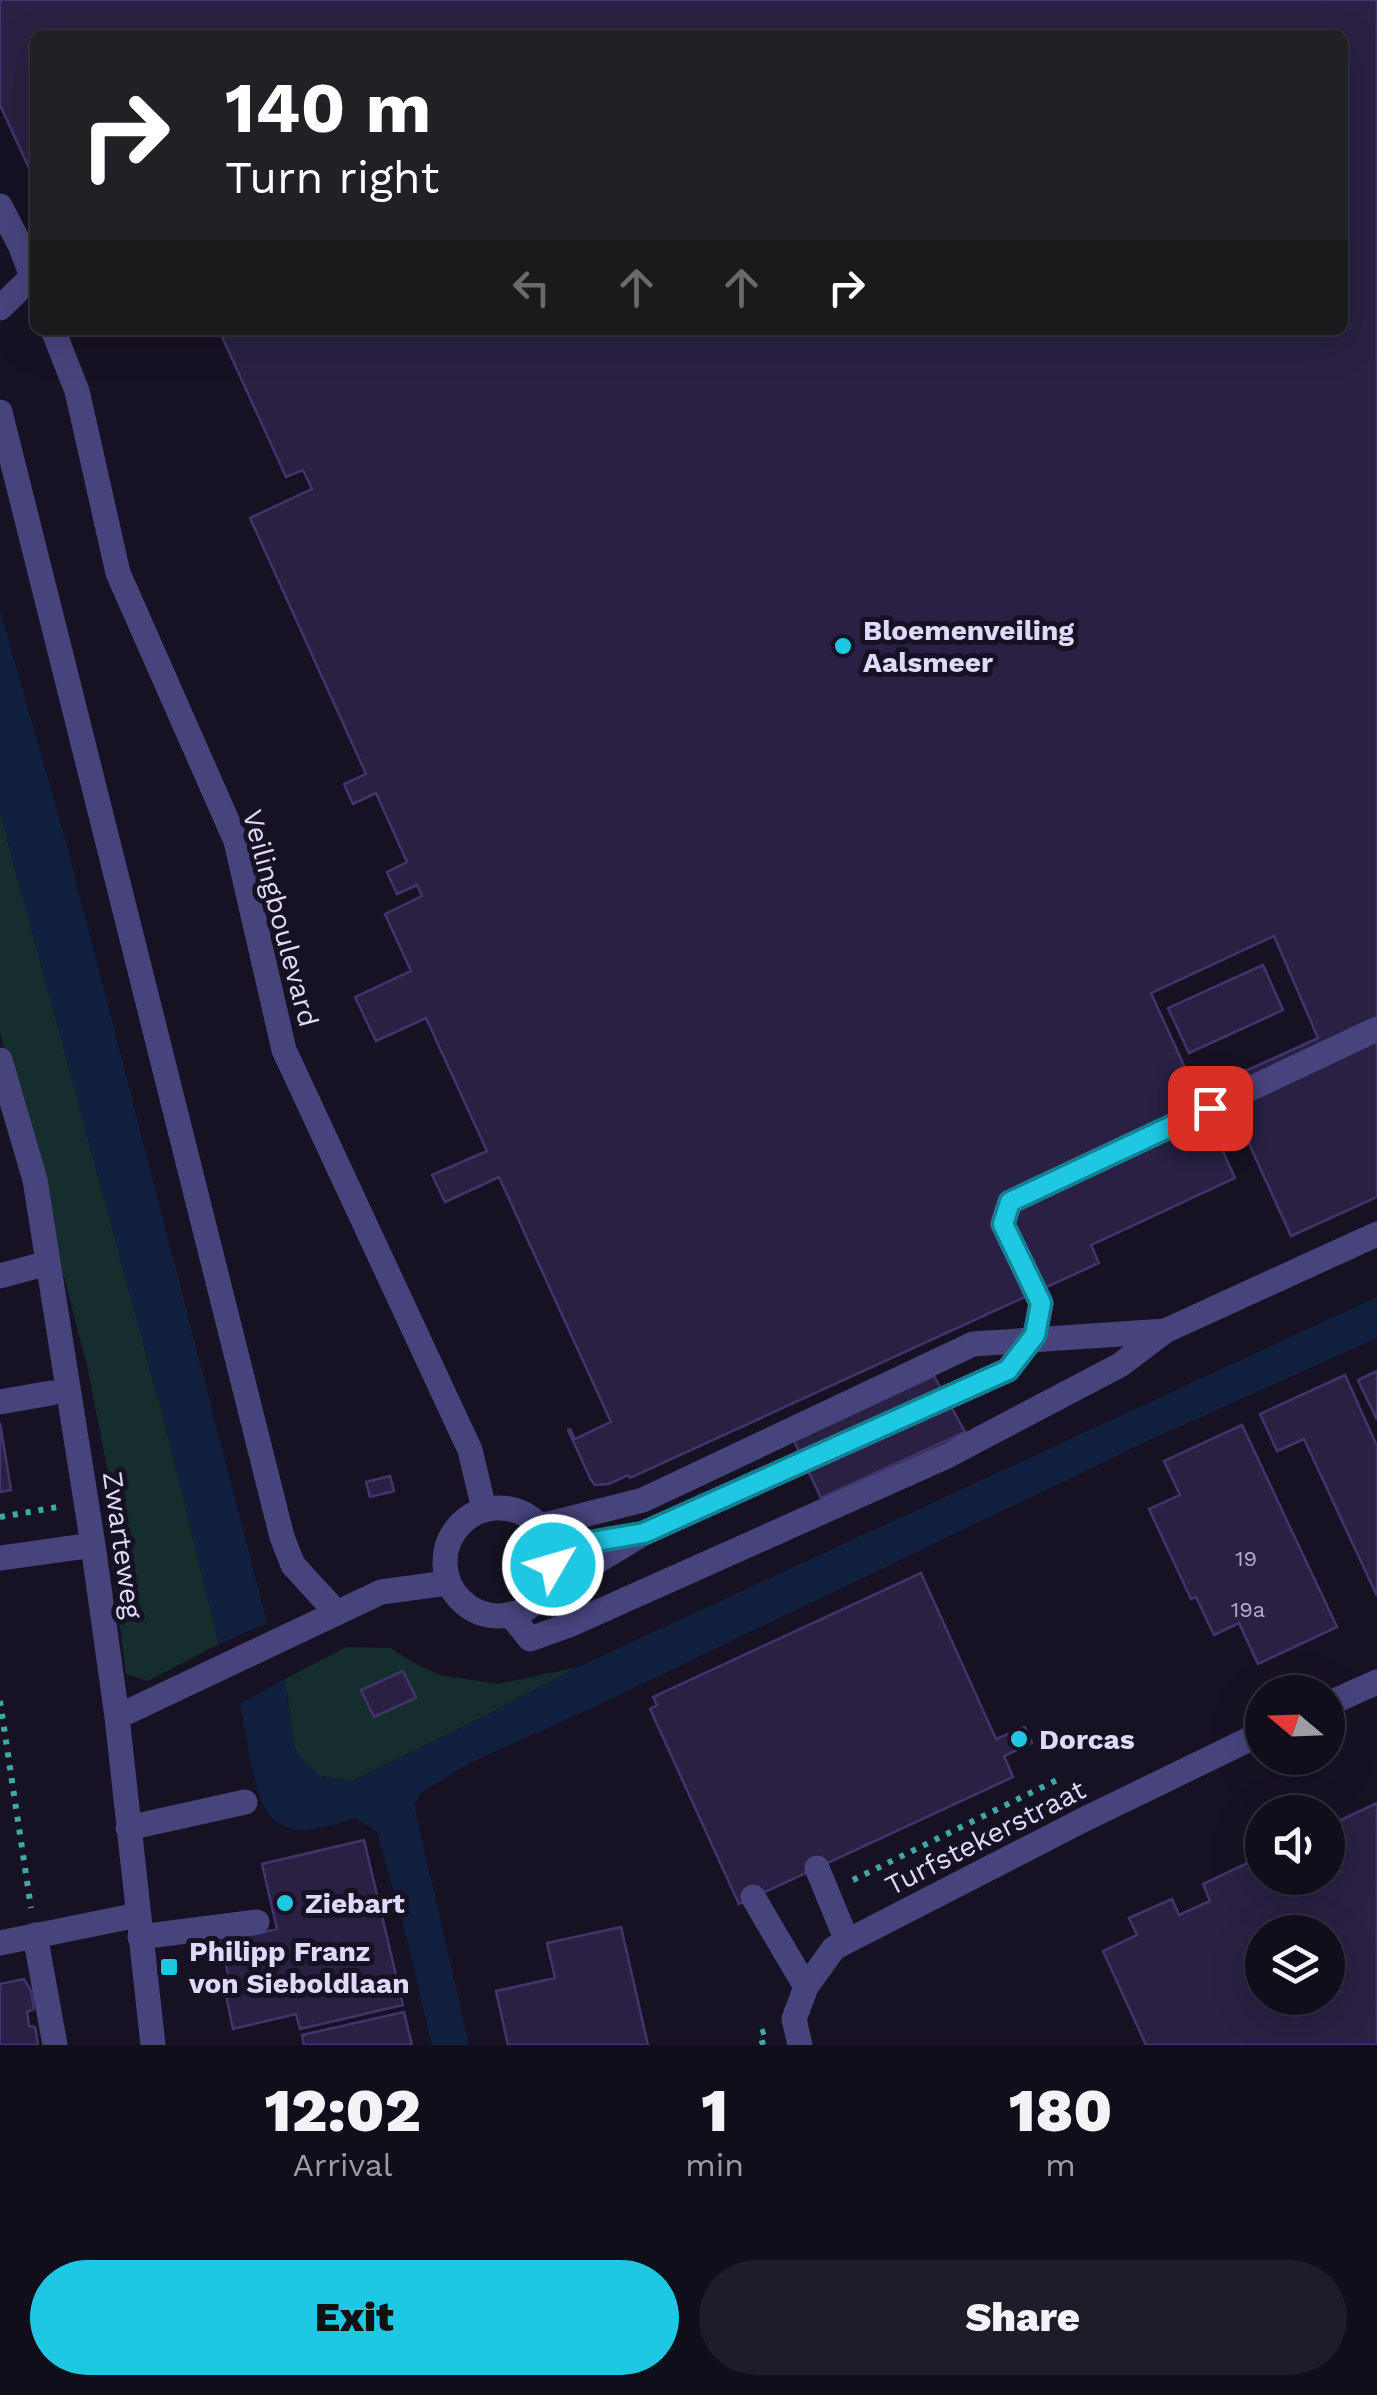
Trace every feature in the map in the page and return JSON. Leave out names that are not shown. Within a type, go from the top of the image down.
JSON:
[{"type":"street","points":[[0,206],[30,270]]},
{"type":"street","points":[[0,308],[30,283]]},
{"type":"street","name":"Veilingboulevard","points":[[55,335],[77,391],[118,573],[236,841],[284,1050],[470,1450],[484,1509]]},
{"type":"street","points":[[0,412],[282,1537],[293,1565],[337,1613]]},
{"type":"street","points":[[543,1594],[553,1565],[545,1536],[521,1512],[484,1509],[460,1523],[444,1552],[447,1583],[469,1608],[500,1617],[525,1610],[543,1594],[644,1533],[1008,1370],[1035,1335],[1041,1303],[1003,1224],[1010,1202],[1377,1029]]},
{"type":"street","name":"Zwarteweg","points":[[0,1060],[9,1123],[35,1180],[93,1545],[154,2045]]},
{"type":"street","points":[[510,1614],[530,1639],[569,1626],[947,1456],[1120,1365],[1165,1331],[1377,1234]]},
{"type":"street","points":[[0,1276],[48,1263]]},
{"type":"street","points":[[545,1536],[643,1500],[973,1344],[1165,1331]]},
{"type":"street","points":[[0,1402],[51,1394]]},
{"type":"street","points":[[545,1536],[591,1542],[644,1533]]},
{"type":"street","points":[[0,1558],[93,1545]]},
{"type":"street","points":[[117,1717],[381,1592],[447,1583]]},
{"type":"street","points":[[1345,1696],[1377,1682]]},
{"type":"street","name":"Turfstekerstraat","points":[[800,2045],[794,2019],[806,1987],[834,1948],[1245,1742]]},
{"type":"street","points":[[128,1828],[245,1802]]},
{"type":"street","points":[[817,1868],[847,1941]]},
{"type":"street","points":[[754,1897],[806,1987]]},
{"type":"street","points":[[0,1943],[139,1926],[257,1922]]},
{"type":"street","points":[[35,1936],[55,2045]]},
{"type":"path","points":[[0,1517],[61,1507]]},
{"type":"path","points":[[0,1701],[35,1936]]},
{"type":"path","points":[[850,1882],[1063,1776]]},
{"type":"green space","points":[[0,813],[163,1417],[219,1644],[148,1681],[126,1674],[112,1566],[108,1473],[87,1365],[0,1032]]},
{"type":"green space","points":[[346,1647],[391,1648],[439,1675],[498,1684],[578,1667],[352,1781],[321,1776],[295,1749],[285,1679]]},
{"type":"water","points":[[0,610],[63,831],[267,1623],[219,1644],[163,1417],[0,813]]},
{"type":"water","points":[[1377,1297],[1377,1338],[1154,1438],[472,1762],[421,1792],[414,1805],[469,2045],[432,2045],[377,1832],[356,1818],[315,1829],[292,1829],[274,1819],[262,1802],[240,1704],[285,1679],[295,1749],[321,1776],[352,1781],[578,1667]]},
{"type":"building","name":"Bloemenveiling Aalsmeer","points":[[0,0],[1377,0],[1377,1197],[1291,1236],[1221,1082],[1318,1038],[1274,936],[1151,993],[1235,1178],[1091,1245],[1099,1263],[630,1478],[628,1475],[609,1484],[595,1485],[568,1430],[575,1439],[611,1422],[499,1177],[445,1202],[432,1175],[487,1151],[426,1018],[376,1041],[355,997],[411,971],[385,914],[422,896],[417,885],[397,894],[387,872],[407,862],[376,793],[353,804],[344,784],[366,774],[250,518],[312,489],[303,470],[286,477],[221,335],[1348,335],[1348,30],[30,30],[30,170],[0,105]]},
{"type":"building","points":[[1263,965],[1283,1010],[1189,1053],[1168,1008]]},
{"type":"building","points":[[1377,1371],[1377,1420],[1358,1380]]},
{"type":"building","points":[[1345,1375],[1377,1446],[1377,1596],[1304,1439],[1277,1451],[1260,1414]]},
{"type":"building","points":[[934,1376],[965,1432],[821,1498],[794,1441]]},
{"type":"building","points":[[0,1423],[11,1490],[0,1492]]},
{"type":"building","points":[[1242,1425],[1337,1627],[1258,1664],[1239,1623],[1214,1635],[1196,1597],[1191,1599],[1149,1509],[1180,1495],[1164,1461]]},
{"type":"building","points":[[390,1476],[394,1491],[370,1497],[366,1482]]},
{"type":"building","points":[[921,1573],[996,1739],[1025,1727],[1032,1743],[1004,1756],[1013,1777],[739,1904],[650,1709],[657,1705],[653,1697]]},
{"type":"building","points":[[403,1671],[416,1698],[374,1717],[361,1690]]},
{"type":"building","points":[[1377,1803],[1377,2045],[1146,2045],[1103,1951],[1137,1935],[1129,1918],[1172,1899],[1179,1915],[1210,1901],[1203,1884],[1245,1864],[1245,1895],[1345,1895],[1345,1818]]},
{"type":"building","points":[[364,1840],[403,2005],[300,2029],[296,2014],[233,2029],[222,1977],[228,1974],[221,1942],[277,1929],[262,1864]]},
{"type":"building","points":[[621,1927],[648,2045],[508,2045],[496,1991],[555,1978],[547,1943]]},
{"type":"building","points":[[24,1979],[34,2009],[27,2012],[29,2026],[35,2027],[38,2045],[0,2045],[0,1984]]},
{"type":"building","points":[[404,2012],[412,2045],[304,2045],[302,2035]]},
{"type":"place","name":"Bloemenveiling Aalsmeer","points":[[843,646]]},
{"type":"place","name":"Dorcas","points":[[1019,1739]]},
{"type":"place","name":"Ziebart","points":[[285,1903]]},
{"type":"place","name":"Philipp Franz von Sieboldlaan","points":[[169,1967]]},
{"type":"route","points":[[553,1565],[551,1546],[644,1533],[1008,1370],[1035,1335],[1041,1303],[1003,1224],[1010,1202],[1210,1108]]}]
